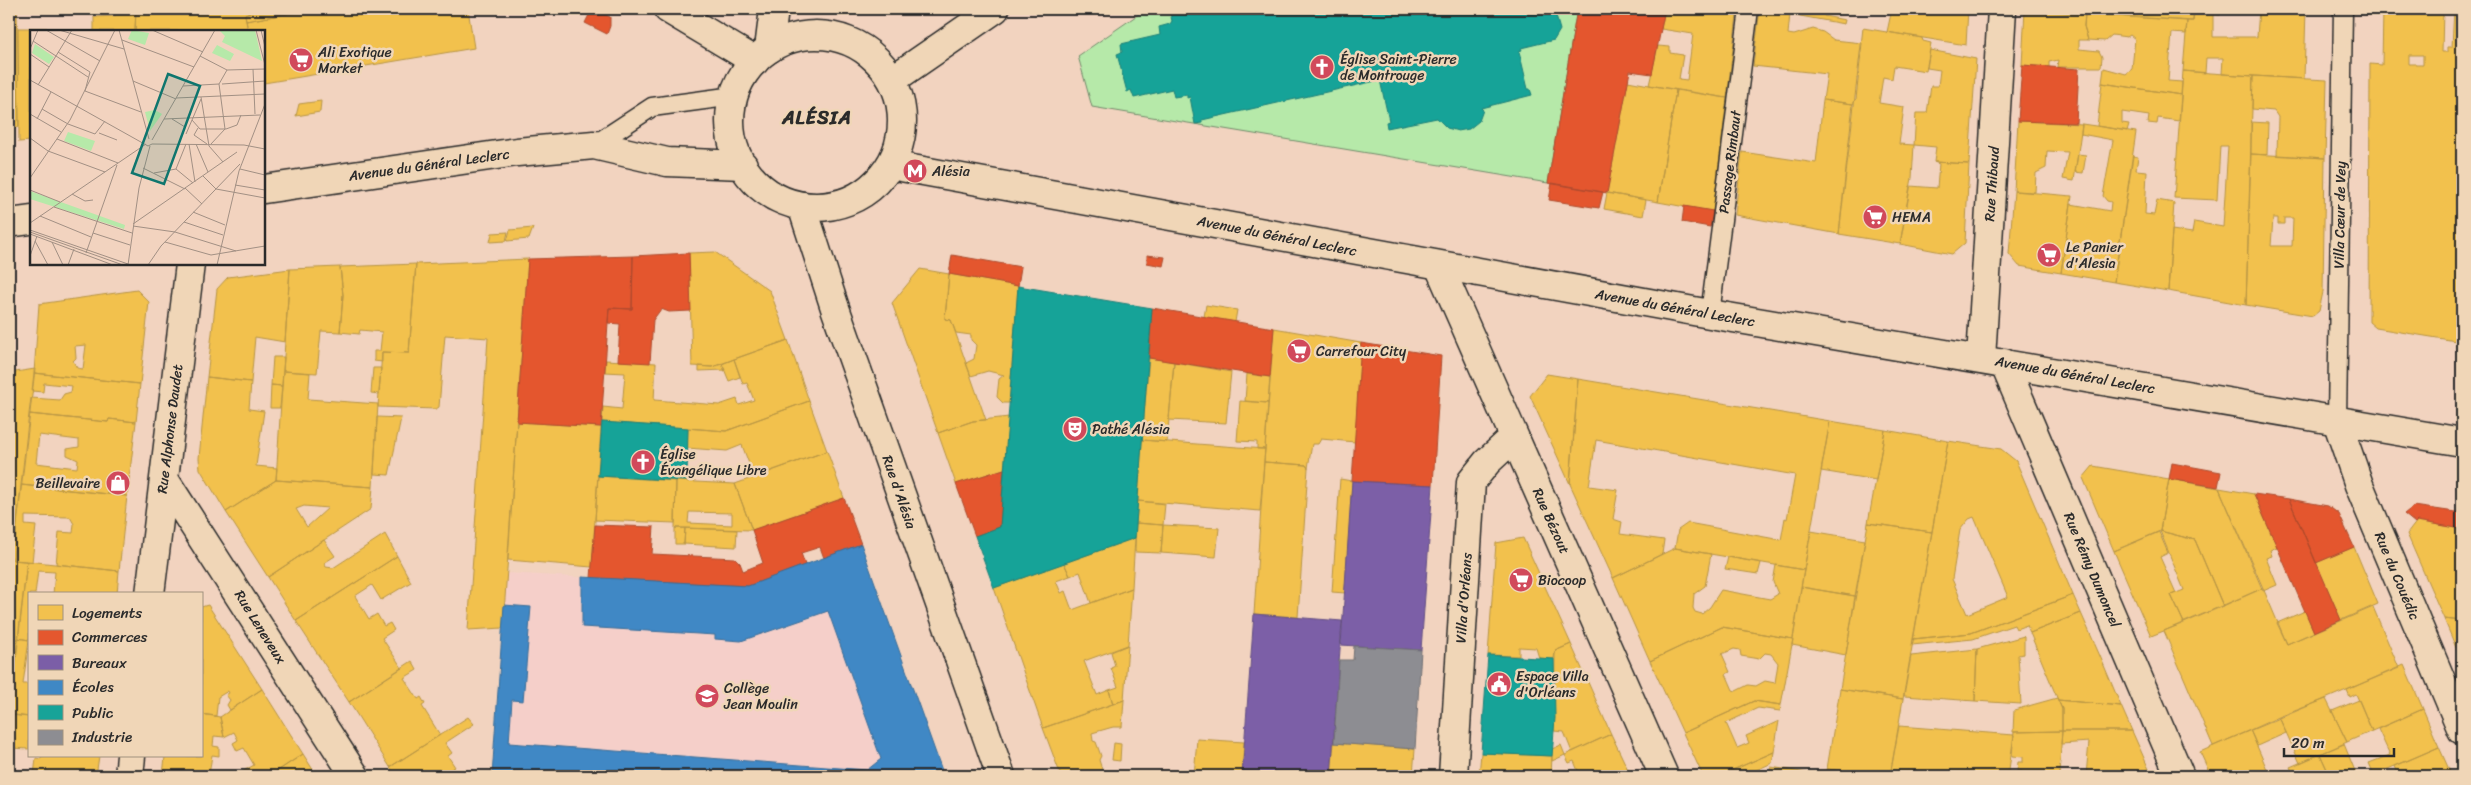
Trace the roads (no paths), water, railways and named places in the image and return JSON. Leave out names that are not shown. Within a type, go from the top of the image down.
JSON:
[{"type":"main road","points":[[668,9],[762,55]]},
{"type":"main road","points":[[762,55],[774,9]]},
{"type":"main road","points":[[892,80],[994,9]]},
{"type":"main road","name":"Rue Thibaud","points":[[1993,361],[2002,9]]},
{"type":"main road","points":[[801,36],[837,37],[869,53],[892,80],[900,105],[901,131],[897,149],[882,176],[859,195],[831,205],[802,206],[771,194],[758,184],[743,164],[735,148],[730,122],[734,96],[745,71],[762,55],[784,41],[801,36]]},
{"type":"main road","name":"Avenue du Général Leclerc","points":[[265,189],[517,152],[594,145],[667,162],[743,164]]},
{"type":"main road","name":"Avenue du Général Leclerc","points":[[890,164],[1018,186],[1439,266],[1710,314],[2462,442]]},
{"type":"main road","name":"Rue d'Alésia","points":[[802,206],[835,308],[1001,776]]},
{"type":"main road","points":[[9,224],[30,220]]},
{"type":"main road","name":"Rue Alphonse Daudet","points":[[150,592],[190,265]]},
{"type":"main road","name":"Rue Bézout","points":[[1439,266],[1664,776]]},
{"type":"main road","name":"Rue Rémy Dumoncel","points":[[1993,361],[2180,776]]},
{"type":"main road","name":"Rue du Couédic","points":[[2337,420],[2359,485],[2462,730]]},
{"type":"main road","name":"Villa d'Orléans","points":[[1453,776],[1471,482],[1487,462],[1514,437]]},
{"type":"main road","name":"Rue Leneveux","points":[[164,479],[354,776]]},
{"type":"main road","points":[[129,776],[131,758]]},
{"type":"lane","name":"Passage Rimbaut","points":[[1710,314],[1749,9]]},
{"type":"lane","name":"Villa Cœur de Vey","points":[[2337,420],[2343,9]]},
{"type":"lane","name":"Avenue du Général Leclerc","points":[[594,145],[652,107],[734,96]]},
{"type":"place","name":"Ali Exotique Market","points":[[301,60]]},
{"type":"place","name":"Église Saint-Pierre de Montrouge","points":[[1322,67]]},
{"type":"place","name":"Alésia","points":[[915,171]]},
{"type":"place","name":"HEMA","points":[[1875,217]]},
{"type":"place","name":"Le Panier d'Alesia","points":[[2049,255]]},
{"type":"place","name":"Carrefour City","points":[[1299,351]]},
{"type":"place","name":"Pathé Alésia","points":[[1075,429]]},
{"type":"place","name":"Église Évangélique Libre","points":[[643,462]]},
{"type":"place","name":"Beillevaire","points":[[118,483]]},
{"type":"place","name":"Biocoop","points":[[1521,580]]},
{"type":"place","name":"Espace Villa d'Orléans","points":[[1499,684]]},
{"type":"place","name":"Collège Jean Moulin","points":[[707,696]]},
{"type":"district","name":"ALÉSIA","points":[[817,117]]}]
